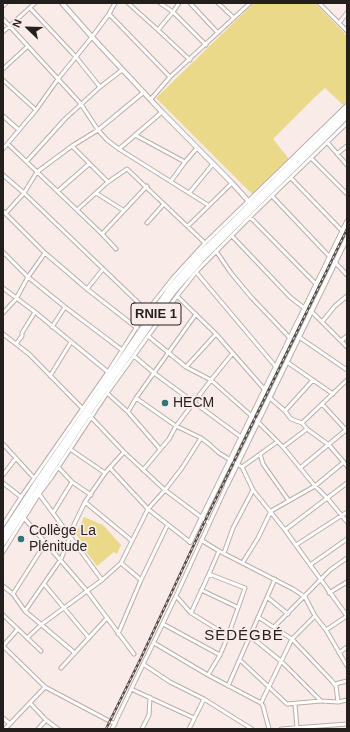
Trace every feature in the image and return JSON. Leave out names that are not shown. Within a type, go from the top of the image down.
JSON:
[{"type":"highway","name":"RNIE 1","points":[[3,543],[171,286],[250,202],[347,110]]},
{"type":"highway","name":"RNIE 1","points":[[3,534],[180,283],[239,222],[347,116]]},
{"type":"main road","points":[[62,3],[67,5],[92,37],[122,70],[250,202]]},
{"type":"main road","points":[[190,542],[347,222]]},
{"type":"main road","points":[[227,484],[347,237]]},
{"type":"street","points":[[3,6],[6,3]]},
{"type":"street","points":[[3,32],[35,3]]},
{"type":"street","points":[[3,149],[36,110],[58,79],[92,37],[115,3]]},
{"type":"street","points":[[128,3],[134,4],[158,30],[190,60]]},
{"type":"street","points":[[160,3],[173,12],[206,45]]},
{"type":"street","points":[[158,30],[179,3]]},
{"type":"street","points":[[190,3],[218,33]]},
{"type":"street","points":[[219,3],[234,18]]},
{"type":"street","points":[[150,99],[170,77],[250,3]]},
{"type":"street","points":[[322,4],[347,31]]},
{"type":"street","points":[[30,8],[76,57],[100,87]]},
{"type":"street","points":[[109,14],[170,77]]},
{"type":"street","points":[[339,23],[347,14]]},
{"type":"street","points":[[3,19],[27,47],[81,104],[98,130],[107,140],[119,150],[190,192],[208,205]]},
{"type":"street","points":[[3,69],[27,47]]},
{"type":"street","points":[[27,161],[51,133],[81,104],[122,70]]},
{"type":"street","points":[[3,80],[36,110]]},
{"type":"street","points":[[137,328],[87,289],[45,253],[4,212],[24,193],[37,172],[72,146],[98,130],[144,92]]},
{"type":"street","points":[[3,552],[39,494],[70,449],[108,372],[147,312],[173,278],[205,243],[250,202],[347,105]]},
{"type":"street","points":[[119,150],[162,112]]},
{"type":"street","points":[[3,116],[19,130]]},
{"type":"street","points":[[3,525],[34,478],[87,413],[107,393],[162,316],[196,272],[250,217],[347,123]]},
{"type":"street","points":[[135,135],[185,162]]},
{"type":"street","points":[[327,142],[347,165]]},
{"type":"street","points":[[8,144],[116,249]]},
{"type":"street","points":[[72,146],[108,182]]},
{"type":"street","points":[[337,154],[347,146]]},
{"type":"street","points":[[171,181],[197,148]]},
{"type":"street","points":[[311,158],[347,194]]},
{"type":"street","points":[[58,191],[90,164]]},
{"type":"street","points":[[190,192],[213,164]]},
{"type":"street","points":[[77,210],[108,182],[127,169],[147,186],[205,243]]},
{"type":"street","points":[[3,175],[24,193],[147,312]]},
{"type":"street","points":[[291,178],[347,237]]},
{"type":"street","points":[[188,226],[232,183]]},
{"type":"street","points":[[102,234],[147,186]]},
{"type":"street","points":[[96,194],[123,210]]},
{"type":"street","points":[[272,196],[347,276]]},
{"type":"street","points":[[147,223],[164,204]]},
{"type":"street","points":[[250,217],[316,284]]},
{"type":"street","points":[[232,236],[285,292],[304,308],[311,311],[347,347]]},
{"type":"street","points":[[216,251],[230,273],[290,338]]},
{"type":"street","points":[[3,252],[28,277],[122,350]]},
{"type":"street","points":[[3,313],[16,299],[28,277],[45,253]]},
{"type":"street","points":[[87,289],[103,269]]},
{"type":"street","points":[[196,272],[276,367]]},
{"type":"street","points":[[3,288],[35,312],[108,372]]},
{"type":"street","points":[[178,296],[216,334],[265,390]]},
{"type":"street","points":[[322,322],[335,306],[347,296]]},
{"type":"street","points":[[52,327],[65,307]]},
{"type":"street","points":[[16,344],[35,312]]},
{"type":"street","points":[[128,412],[136,398],[196,314]]},
{"type":"street","points":[[3,334],[16,344],[50,376],[143,470],[165,490],[209,523]]},
{"type":"street","points":[[186,367],[216,334]]},
{"type":"street","points":[[148,336],[186,367],[211,380],[252,416],[277,442],[283,446],[315,486],[347,522]]},
{"type":"street","points":[[341,341],[347,336]]},
{"type":"street","points":[[299,337],[347,370]]},
{"type":"street","points":[[50,376],[71,342]]},
{"type":"street","points":[[143,470],[232,354]]},
{"type":"street","points":[[134,356],[154,373],[241,437]]},
{"type":"street","points":[[287,362],[332,394]]},
{"type":"street","points":[[285,411],[313,380]]},
{"type":"street","points":[[302,423],[347,380]]},
{"type":"street","points":[[343,383],[347,388]]},
{"type":"street","points":[[107,393],[128,412],[160,449]]},
{"type":"street","points":[[136,398],[176,426],[201,438],[219,454],[242,467],[253,490],[271,511],[347,616],[326,630]]},
{"type":"street","points":[[270,398],[285,411],[291,419],[302,423],[307,429],[329,444],[347,466]]},
{"type":"street","points":[[300,468],[346,430],[322,404]]},
{"type":"street","points":[[283,446],[307,429]]},
{"type":"street","points":[[28,638],[42,624],[87,592],[121,563],[148,508],[165,490],[182,468],[201,438]]},
{"type":"street","points":[[242,467],[277,442]]},
{"type":"street","points":[[3,444],[34,478]]},
{"type":"street","points":[[70,449],[104,473]]},
{"type":"street","points":[[25,611],[60,559],[85,502],[104,473],[124,452]]},
{"type":"street","points":[[260,454],[263,464],[289,501]]},
{"type":"street","points":[[3,473],[16,458]]},
{"type":"street","points":[[244,562],[271,511],[315,486],[344,462]]},
{"type":"street","points":[[58,467],[72,482],[91,494]]},
{"type":"street","points":[[110,468],[167,526],[190,542]]},
{"type":"street","points":[[53,513],[72,482]]},
{"type":"street","points":[[3,483],[21,497]]},
{"type":"street","points":[[285,530],[328,499],[347,483]]},
{"type":"street","points":[[112,729],[154,644],[227,484]]},
{"type":"street","points":[[224,553],[233,528],[253,490]]},
{"type":"street","points":[[39,494],[102,580]]},
{"type":"street","points":[[85,502],[131,540]]},
{"type":"street","points":[[296,545],[347,512]]},
{"type":"street","points":[[3,514],[8,516]]},
{"type":"street","points":[[24,518],[87,592],[134,654]]},
{"type":"street","points":[[118,634],[140,580],[167,526]]},
{"type":"street","points":[[310,565],[347,539]]},
{"type":"street","points":[[201,540],[244,562],[305,597],[315,616],[326,630],[347,666]]},
{"type":"street","points":[[13,594],[46,542]]},
{"type":"street","points":[[191,613],[219,550]]},
{"type":"street","points":[[275,626],[330,570],[347,558]]},
{"type":"street","points":[[121,563],[140,580]]},
{"type":"street","points":[[208,675],[220,655],[245,589],[244,587],[209,574]]},
{"type":"street","points":[[228,686],[275,579]]},
{"type":"street","points":[[329,593],[347,582]]},
{"type":"street","points":[[44,584],[89,638]]},
{"type":"street","points":[[3,586],[13,594],[25,611],[75,653]]},
{"type":"street","points":[[201,590],[237,607]]},
{"type":"street","points":[[176,596],[191,613],[228,636]]},
{"type":"street","points":[[267,597],[288,614]]},
{"type":"street","points":[[3,615],[41,651]]},
{"type":"street","points":[[261,703],[292,639],[315,616]]},
{"type":"street","points":[[258,617],[275,626],[292,639],[335,684],[338,702]]},
{"type":"street","points":[[61,668],[107,618]]},
{"type":"street","points":[[163,624],[220,655]]},
{"type":"street","points":[[18,629],[3,646],[45,687],[115,724]]},
{"type":"street","points":[[250,636],[282,662],[321,701]]},
{"type":"street","points":[[154,644],[261,703],[270,729]]},
{"type":"street","points":[[339,653],[347,647]]},
{"type":"street","points":[[240,660],[285,703],[295,704],[321,701],[338,702],[347,700]]},
{"type":"street","points":[[143,664],[170,682],[204,699],[247,728],[252,729]]},
{"type":"street","points":[[335,684],[347,680]]},
{"type":"street","points":[[6,729],[45,687]]},
{"type":"street","points":[[132,689],[194,718]]},
{"type":"street","points":[[142,729],[149,715],[150,698]]},
{"type":"street","points":[[188,729],[204,699]]},
{"type":"street","points":[[30,703],[46,720],[58,729]]},
{"type":"street","points":[[295,704],[297,728]]},
{"type":"street","points":[[3,718],[10,724]]},
{"type":"street","points":[[38,729],[46,720]]},
{"type":"street","points":[[281,729],[347,724]]},
{"type":"shaded area","points":[[254,3],[315,3],[347,36],[347,101],[343,105],[325,88],[315,97],[273,139],[289,159],[252,194],[156,98]]},
{"type":"shaded area","points":[[84,517],[103,525],[121,545],[117,554],[114,552],[97,566],[81,545],[82,542],[76,534]]},
{"type":"railway","points":[[106,729],[347,229]]},
{"type":"place","name":"HECM","points":[[165,403]]},
{"type":"place","name":"Collège La Plénitude","points":[[21,539]]},
{"type":"district","name":"SÈDÉGBÉ","points":[[244,636]]}]
